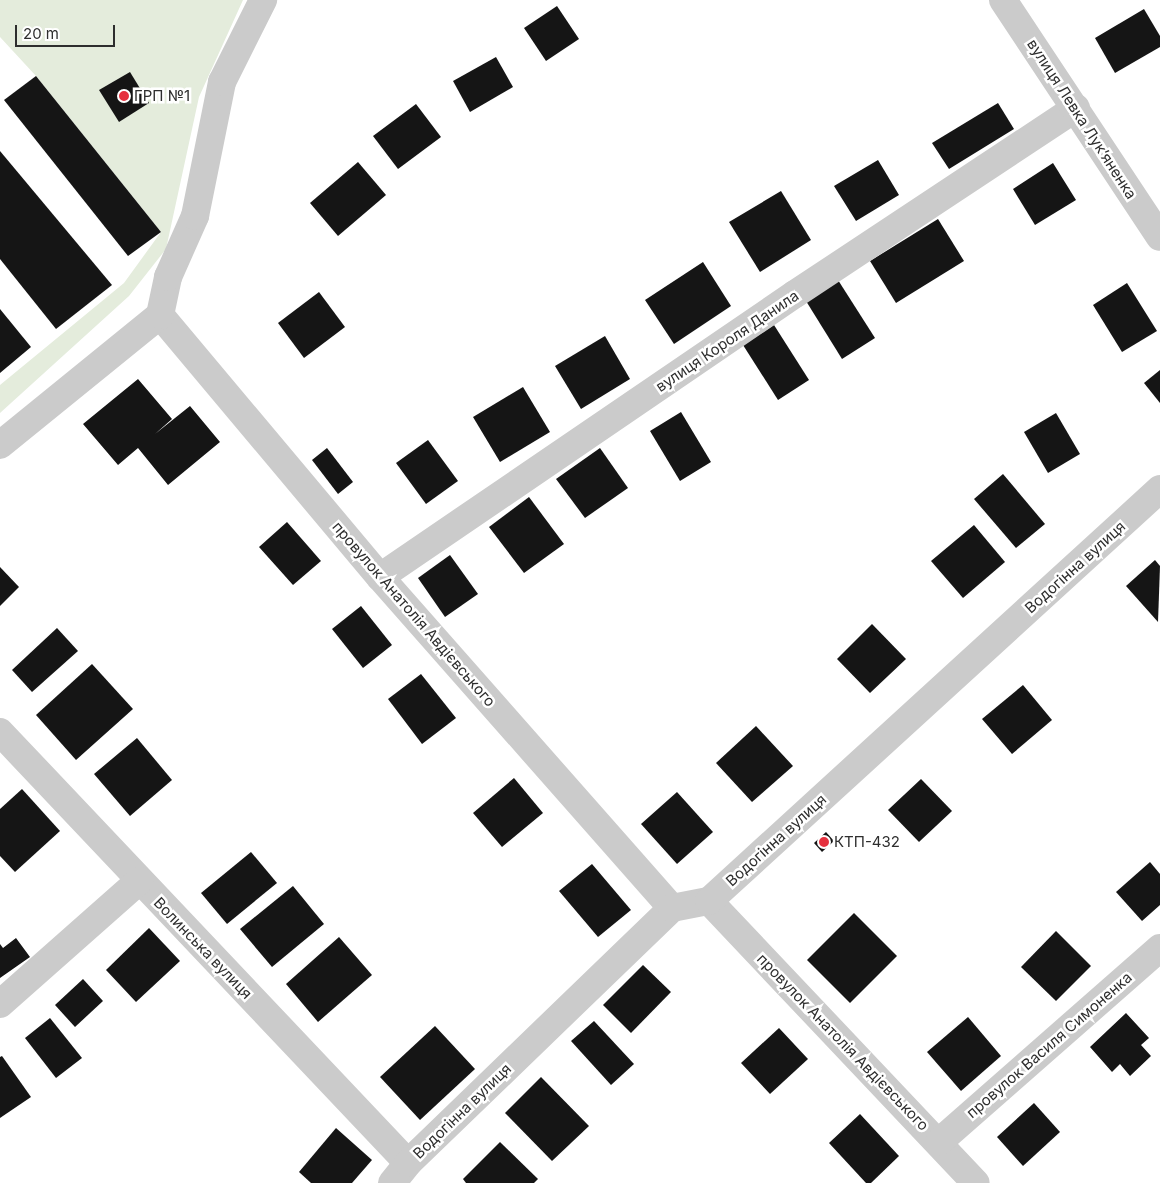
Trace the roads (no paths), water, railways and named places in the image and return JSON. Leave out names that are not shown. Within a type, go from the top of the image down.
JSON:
[{"type":"street","points":[[0,445],[160,315],[168,277],[195,216],[222,82],[263,0]]},
{"type":"street","name":"вулиця Левка Лукʼяненка","points":[[1003,0],[1160,237]]},
{"type":"street","name":"вулиця Короля Данила","points":[[380,577],[795,294],[1076,108]]},
{"type":"street","name":"провулок Анатолія Авдієвського","points":[[160,315],[380,577],[672,908]]},
{"type":"street","name":"Водогінна вулиця","points":[[709,901],[1160,489]]},
{"type":"street","name":"Волинська вулиця","points":[[0,732],[139,881],[400,1173]]},
{"type":"street","points":[[0,1004],[139,881]]},
{"type":"street","points":[[672,908],[709,901]]},
{"type":"street","name":"провулок Анатолія Авдієвського","points":[[709,901],[976,1183]]},
{"type":"street","name":"Водогінна вулиця","points":[[400,1173],[672,908]]},
{"type":"street","name":"провулок Василя Симоненка","points":[[939,1142],[1160,948]]},
{"type":"place","name":"ГРП №1","points":[[124,96]]},
{"type":"place","name":"КТП-432","points":[[824,842]]}]
